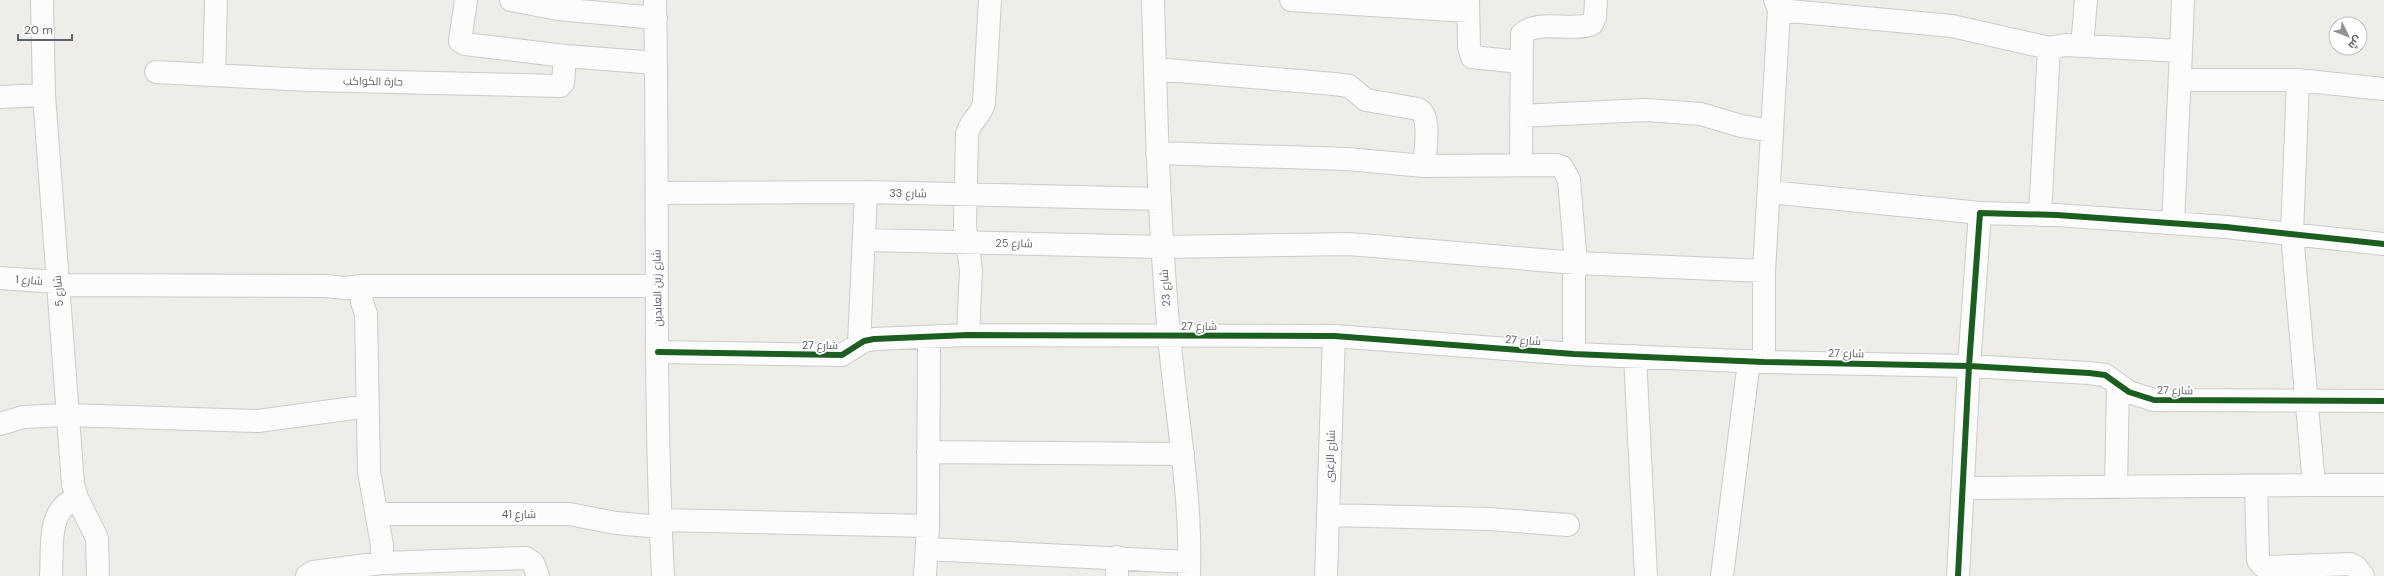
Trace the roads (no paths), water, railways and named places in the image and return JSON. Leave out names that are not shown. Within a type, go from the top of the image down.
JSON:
[{"type":"street","name":"شارع 5","points":[[42,0],[44,95],[72,484],[77,498],[97,538],[98,576]]},
{"type":"street","points":[[214,75],[216,0]]},
{"type":"street","points":[[466,0],[461,42],[565,56],[656,63]]},
{"type":"street","points":[[510,0],[558,9],[655,9]]},
{"type":"street","points":[[968,335],[970,270],[965,226],[967,134],[971,122],[980,114],[984,103],[990,0]]},
{"type":"street","name":"شارع 23","points":[[1153,0],[1157,153],[1162,247],[1169,336],[1183,454],[1189,569]]},
{"type":"street","points":[[1291,0],[1468,5],[1469,51],[1472,57],[1520,62]]},
{"type":"street","points":[[1521,164],[1520,39],[1526,29],[1536,27],[1583,27],[1592,24],[1595,17],[1596,0]]},
{"type":"street","points":[[2082,46],[2086,0]]},
{"type":"street","points":[[2173,223],[2183,0]]},
{"type":"street","points":[[1722,576],[1756,361],[1769,192],[1777,5],[1952,26],[2049,48],[2065,45],[2181,51]]},
{"type":"street","name":"شارع زين العابدين","points":[[655,9],[660,524],[663,576]]},
{"type":"street","points":[[2040,215],[2049,48]]},
{"type":"street","name":"حارة الكواكب","points":[[156,72],[308,80],[560,86],[563,83],[565,56]]},
{"type":"street","points":[[1155,69],[1349,86],[1366,100],[1418,109],[1424,114],[1427,123],[1424,166]]},
{"type":"street","points":[[2180,80],[2298,80],[2384,89]]},
{"type":"street","points":[[2298,80],[2292,234],[2314,486]]},
{"type":"street","points":[[0,97],[44,95]]},
{"type":"street","points":[[1520,116],[1646,110],[1701,114],[1741,126],[1772,131]]},
{"type":"street","points":[[1157,153],[1347,159],[1424,166],[1521,164],[1556,165],[1562,167],[1567,173],[1576,263],[1574,288],[1574,354]]},
{"type":"street","points":[[859,344],[865,240],[866,192]]},
{"type":"street","name":"شارع 33","points":[[657,193],[866,192],[1160,199]]},
{"type":"street","points":[[1769,192],[1980,213],[2173,223],[2384,244]]},
{"type":"street","points":[[1958,576],[1964,488],[1969,366],[1980,213]]},
{"type":"street","name":"شارع 25","points":[[865,240],[1162,247],[1349,244],[1576,263],[1764,271]]},
{"type":"street","name":"شارع 1","points":[[0,278],[58,283],[325,286],[345,288],[362,286],[657,286]]},
{"type":"street","points":[[362,286],[362,302],[366,314],[369,472],[377,514],[382,563]]},
{"type":"street","name":"شارع 27","points":[[658,352],[842,355],[849,352],[859,344],[874,339],[929,338],[968,335],[1334,336],[1574,354],[1756,361],[1969,366],[2097,373],[2105,375],[2129,392],[2154,400],[2307,402],[2384,401]]},
{"type":"street","name":"شارع الزغبى","points":[[1326,576],[1334,336]]},
{"type":"street","points":[[925,576],[928,526],[929,338]]},
{"type":"street","points":[[1635,356],[1646,576]]},
{"type":"street","points":[[2116,487],[2118,384]]},
{"type":"street","points":[[0,424],[23,417],[66,415],[258,421],[368,406]]},
{"type":"street","points":[[928,452],[1183,454]]},
{"type":"street","points":[[1964,488],[2384,485]]},
{"type":"street","points":[[2256,486],[2258,560],[2260,564],[2268,567],[2350,564],[2356,567],[2362,576]]},
{"type":"street","points":[[51,576],[55,518],[67,502],[77,498]]},
{"type":"street","name":"شارع 41","points":[[377,514],[569,514],[616,522],[660,524],[928,526]]},
{"type":"street","points":[[1328,515],[1489,519],[1568,524]]},
{"type":"street","points":[[927,549],[1117,567],[1189,569]]},
{"type":"street","points":[[307,576],[313,572],[382,563],[526,558],[533,563],[538,576]]}]
